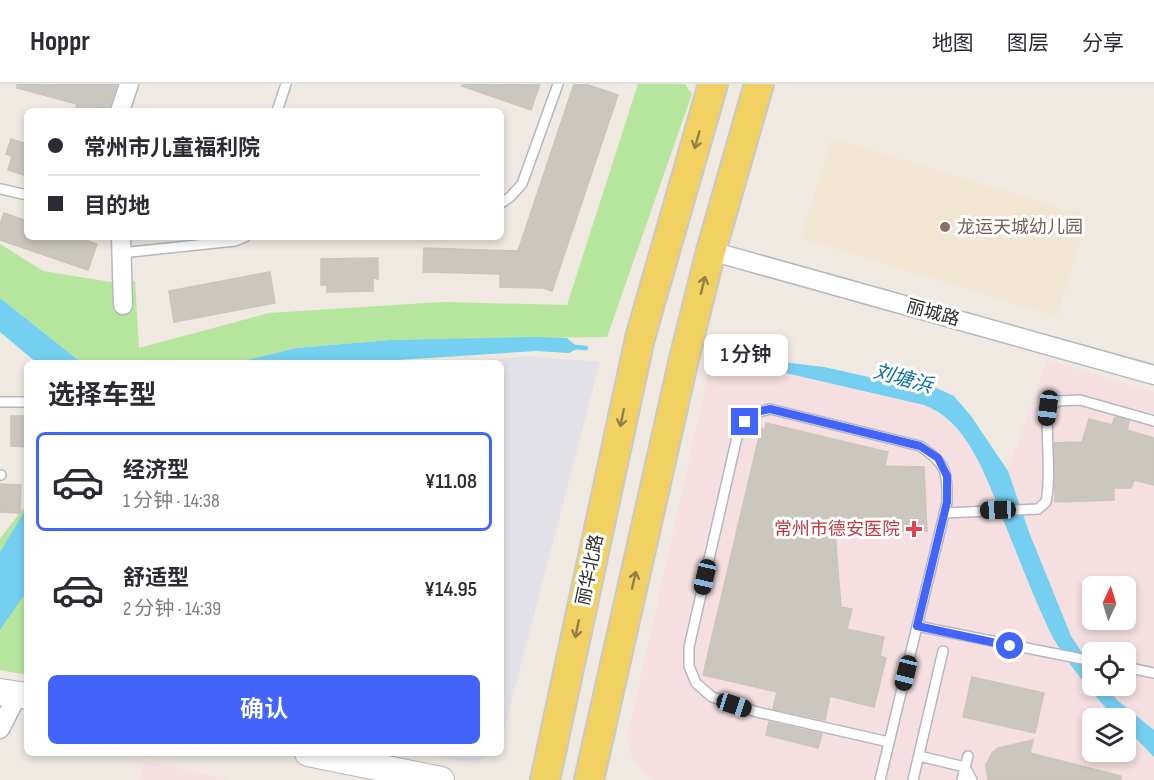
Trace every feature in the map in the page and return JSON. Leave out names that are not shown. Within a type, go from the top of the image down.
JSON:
[{"type":"main road","name":"丽华北路","points":[[545,780],[637,350],[713,84]]},
{"type":"main road","points":[[589,780],[685,353],[711,251],[759,84]]},
{"type":"main road","points":[[565,685],[607,697]]},
{"type":"main road","points":[[323,756],[441,780]]},
{"type":"street","points":[[121,108],[129,84]]},
{"type":"street","points":[[121,245],[123,305]]},
{"type":"street","name":"丽城路","points":[[711,251],[1154,375]]},
{"type":"street","points":[[0,729],[15,694]]},
{"type":"lane","points":[[278,108],[286,84]]},
{"type":"lane","points":[[504,201],[522,184],[558,84]]},
{"type":"lane","points":[[1,189],[24,194]]},
{"type":"lane","points":[[121,245],[238,240]]},
{"type":"lane","points":[[945,513],[1038,509],[1046,502],[1049,489],[1046,425],[1048,408],[1058,401],[1080,400],[1154,422]]},
{"type":"lane","points":[[0,402],[24,402]]},
{"type":"lane","points":[[880,780],[945,513],[947,476],[938,458],[920,446],[770,409],[756,412],[745,422],[737,437],[689,647],[689,666],[696,683],[712,697],[757,712],[889,742]]},
{"type":"lane","points":[[917,626],[1082,659]]},
{"type":"lane","points":[[913,780],[943,651]]},
{"type":"lane","points":[[1136,670],[1154,673]]},
{"type":"lane","points":[[919,756],[965,767],[972,780]]},
{"type":"lane","points":[[962,780],[968,756]]},
{"type":"shaded area","name":"龙运天城幼儿园","points":[[832,138],[1088,216],[1057,317],[801,238]]},
{"type":"shaded area","points":[[525,356],[600,362],[504,730],[504,360],[490,360]]},
{"type":"shaded area","name":"常州市德安医院","points":[[1047,360],[1154,392],[1154,730],[1136,715],[1136,708],[1127,708],[1114,696],[1136,696],[1136,642],[1082,642],[1082,671],[1076,670],[1082,677],[1082,696],[1098,696],[1108,708],[1082,708],[1082,762],[1136,762],[1136,738],[1154,757],[1154,780],[655,780],[642,772],[631,755],[628,734],[710,366],[762,374],[764,368],[924,405],[933,408],[947,419],[963,437],[1008,471]]},
{"type":"shaded area","points":[[435,756],[487,756],[476,764]]},
{"type":"shaded area","points":[[144,761],[231,780],[140,780]]},
{"type":"green space","points":[[638,84],[685,84],[692,94],[607,337],[390,340],[296,348],[247,360],[78,360],[0,298],[0,244],[43,271],[111,282],[135,281],[139,348],[269,313],[442,302],[567,305]]},
{"type":"green space","points":[[24,507],[24,674],[0,670],[0,539]]},
{"type":"water","points":[[0,298],[78,360],[33,360],[0,332]]},
{"type":"water","points":[[567,338],[579,348],[569,353],[536,351],[398,360],[247,360],[296,348],[390,340]]},
{"type":"water","points":[[725,355],[824,367],[905,385],[930,385],[954,396],[971,416],[1008,471],[1029,532],[1071,636],[1082,653],[1082,679],[1050,632],[984,472],[975,454],[953,424],[940,413],[924,405],[764,368],[763,374],[722,368]]},
{"type":"water","points":[[24,512],[24,595],[0,630],[0,552]]},
{"type":"water","points":[[1096,696],[1114,696],[1127,708],[1107,708]]},
{"type":"water","points":[[1136,715],[1154,730],[1154,757],[1136,738]]},
{"type":"building","points":[[17,84],[117,84],[110,108],[76,108],[77,104],[17,88]]},
{"type":"building","points":[[462,84],[540,84],[531,110],[462,86]]},
{"type":"building","points":[[574,84],[585,84],[618,95],[552,291],[543,288],[500,287],[500,274],[423,272],[424,248],[518,251]]},
{"type":"building","points":[[11,139],[24,143],[24,175],[8,170],[12,156],[6,154]]},
{"type":"building","points":[[4,213],[24,220],[24,240],[85,240],[97,244],[88,270],[0,240],[0,224]]},
{"type":"building","points":[[378,258],[378,279],[373,278],[373,291],[327,292],[327,285],[321,285],[321,259]]},
{"type":"building","points":[[270,272],[275,303],[174,322],[169,291]]},
{"type":"building","points":[[11,416],[24,416],[24,447],[11,446]]},
{"type":"building","points":[[1115,417],[1129,421],[1127,430],[1154,438],[1154,485],[1134,480],[1131,488],[1114,488],[1114,500],[1055,502],[1054,443],[1082,442],[1089,419],[1112,425]]},
{"type":"building","points":[[766,423],[888,452],[885,466],[924,467],[927,531],[865,531],[864,521],[840,522],[841,532],[835,533],[841,607],[852,609],[847,629],[884,637],[880,656],[886,658],[874,707],[830,696],[825,720],[773,709],[777,692],[703,675],[761,428],[765,430]]},
{"type":"building","points":[[0,484],[21,485],[20,513],[0,512]]},
{"type":"building","points":[[972,677],[1044,693],[1035,733],[963,717]]},
{"type":"building","points":[[769,722],[822,734],[818,748],[766,735]]},
{"type":"building","points":[[1033,740],[1030,753],[1121,776],[1121,780],[988,780],[986,765],[992,753],[998,748]]},
{"type":"waterway","points":[[575,347],[586,348]]},
{"type":"place","name":"龙运天城幼儿园","points":[[945,227]]},
{"type":"place","name":"常州市德安医院","points":[[914,529]]},
{"type":"route","points":[[745,422],[756,412],[770,409],[920,446],[938,458],[947,476],[947,502],[917,626],[1010,646]]},
{"type":"water label","name":"刘塘浜","points":[[903,379]]}]
